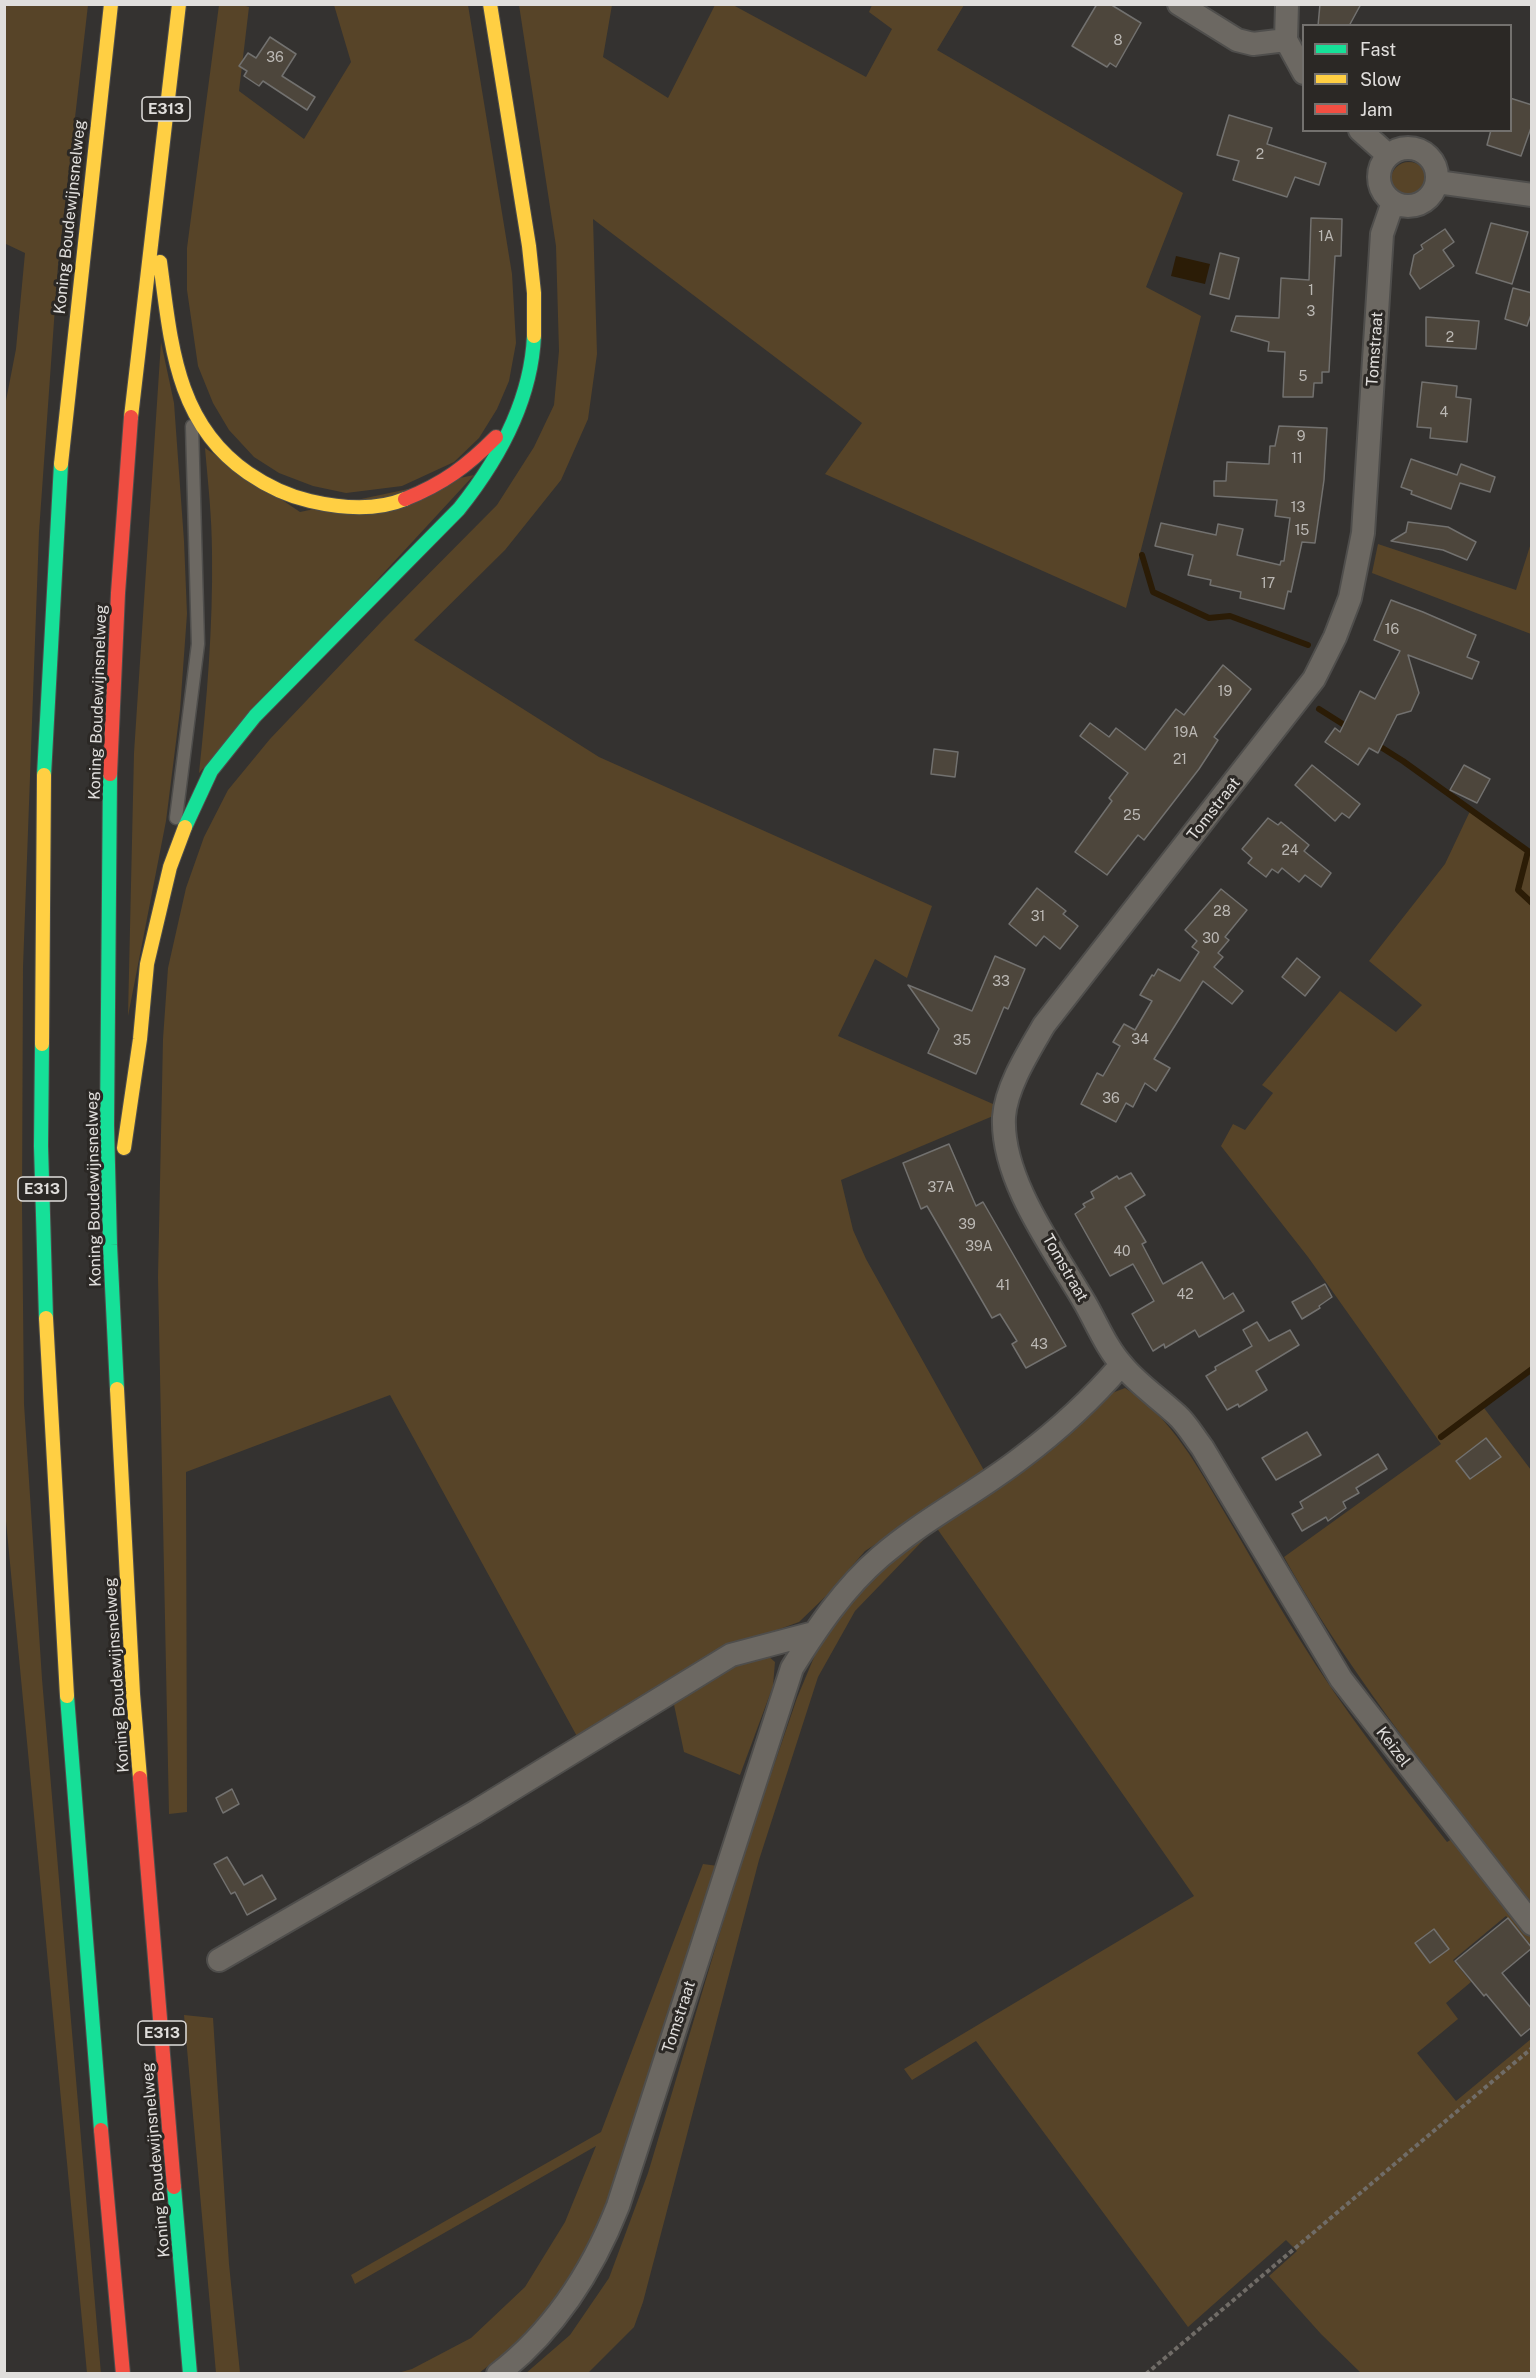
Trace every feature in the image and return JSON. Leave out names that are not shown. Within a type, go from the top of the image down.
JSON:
[{"type":"highway","name":"Koning Boudewijnsnelweg","points":[[111,4],[62,452],[42,800],[41,1146],[47,1348],[67,1702],[89,1996],[123,2373]]},
{"type":"highway","name":"Koning Boudewijnsnelweg","points":[[179,4],[129,435],[118,593],[110,768],[107,1125],[110,1245],[132,1694],[190,2373]]},
{"type":"highway","points":[[110,1245],[140,1039],[147,964],[170,867],[186,824],[211,771],[255,716],[459,509],[490,470],[522,397],[531,366],[534,338],[533,275],[490,4]]},
{"type":"highway","points":[[153,213],[174,354],[181,383],[192,410],[218,446],[240,468],[262,485],[290,496],[330,506],[349,508],[390,503],[432,488],[458,472],[513,421]]},
{"type":"street","points":[[1179,4],[1237,40],[1253,44],[1286,40]]},
{"type":"street","points":[[1287,4],[1286,40],[1302,69]]},
{"type":"street","points":[[1362,132],[1388,156]]},
{"type":"street","points":[[1405,147],[1419,149],[1430,157],[1435,167],[1437,182],[1431,194],[1423,202],[1408,206],[1393,202],[1386,196],[1379,179],[1382,164],[1388,156],[1405,147]]},
{"type":"street","points":[[1437,182],[1532,195]]},
{"type":"street","name":"Tomstraat","points":[[1270,1559],[1202,1447],[1179,1416],[1149,1393],[1121,1365],[1029,1207],[1015,1176],[1007,1146],[1004,1116],[1011,1090],[1024,1058],[1044,1025],[1314,679],[1335,637],[1350,598],[1363,533],[1382,234],[1393,202]]},
{"type":"street","name":"Tomstraat","points":[[498,2373],[513,2362],[555,2320],[585,2276],[605,2239],[618,2206],[792,1668],[814,1633],[854,1583],[879,1558],[935,1515],[1020,1459],[1062,1425],[1121,1365]]},
{"type":"street","name":"Keizel","points":[[1270,1559],[1341,1679],[1532,1924]]},
{"type":"street","points":[[219,1960],[475,1812],[731,1655],[814,1633]]},
{"type":"lane","points":[[170,867],[198,644],[192,410]]},
{"type":"path","points":[[1146,2373],[1532,2048]]},
{"type":"shaded area","points":[[5,5],[88,5],[58,265],[39,532],[23,967],[22,1204],[24,1404],[42,1679],[101,2374],[87,2373],[4,1500],[4,411],[16,349],[25,253],[5,245]]},
{"type":"shaded area","points":[[219,5],[249,7],[239,91],[304,139],[351,62],[334,5],[468,5],[512,274],[516,343],[509,381],[497,409],[479,438],[454,462],[402,486],[346,493],[313,486],[279,473],[254,457],[229,430],[213,403],[198,366],[187,290],[187,248]]},
{"type":"shaded area","points":[[519,5],[612,5],[603,57],[668,98],[715,5],[733,5],[866,77],[892,29],[869,12],[872,5],[964,5],[937,50],[1183,193],[1146,287],[1201,316],[1126,608],[825,474],[862,423],[593,219],[597,354],[588,419],[561,480],[505,550],[414,640],[599,757],[932,906],[907,978],[875,959],[838,1036],[993,1104],[993,1116],[841,1180],[853,1230],[866,1259],[986,1474],[865,1551],[827,1595],[799,1622],[730,1647],[579,1740],[390,1395],[186,1472],[187,1812],[169,1814],[158,1277],[163,1039],[168,968],[186,888],[204,837],[228,790],[270,739],[497,505],[534,447],[554,405],[559,351],[556,246]]},
{"type":"shaded area","points":[[1409,162],[1422,167],[1427,180],[1422,193],[1409,198],[1396,193],[1391,180],[1396,167]]},
{"type":"shaded area","points":[[1176,256],[1210,264],[1205,284],[1171,276]]},
{"type":"shaded area","points":[[161,342],[174,403],[187,614],[180,710],[166,821],[128,1016],[134,753]]},
{"type":"shaded area","points":[[205,448],[300,512],[474,475],[199,773],[212,608],[211,527]]},
{"type":"shaded area","points":[[1531,543],[1531,634],[1372,573],[1378,544],[1516,590]]},
{"type":"shaded area","points":[[1471,809],[1531,853],[1531,1372],[1484,1408],[1531,1470],[1532,1946],[1506,1916],[1453,1960],[1471,1982],[1446,2003],[1458,2019],[1417,2053],[1456,2101],[1531,2039],[1531,2373],[1361,2373],[1321,2334],[1269,2276],[1297,2251],[1286,2240],[1188,2327],[976,2041],[912,2080],[904,2069],[1194,1896],[936,1527],[994,1491],[1060,1440],[1112,1393],[1125,1388],[1157,1414],[1183,1445],[1281,1609],[1334,1692],[1447,1842],[1471,1828],[1349,1662],[1284,1557],[1441,1444],[1308,1257],[1221,1146],[1233,1124],[1245,1130],[1273,1093],[1262,1085],[1340,991],[1396,1032],[1422,1005],[1369,961],[1445,864]]},
{"type":"shaded area","points":[[936,1527],[855,1611],[818,1677],[759,1860],[643,2302],[634,2327],[588,2373],[525,2374],[570,2335],[609,2278],[648,2173],[742,1859],[797,1698],[817,1650],[839,1614],[867,1579]]},
{"type":"shaded area","points":[[767,1655],[775,1662],[773,1686],[740,1775],[684,1752],[673,1700],[727,1665]]},
{"type":"shaded area","points":[[703,1864],[718,1866],[601,2228],[573,2277],[544,2316],[510,2349],[479,2373],[398,2373],[412,2369],[471,2338],[525,2287],[565,2222],[596,2146],[355,2284],[351,2275],[601,2132]]},
{"type":"shaded area","points":[[184,2015],[213,2018],[229,2264],[240,2373],[216,2373]]},
{"type":"building","points":[[1097,4],[1110,4],[1141,23],[1116,67],[1110,63],[1107,67],[1072,46]]},
{"type":"building","points":[[1320,4],[1361,4],[1350,24],[1318,24]]},
{"type":"building","points":[[270,37],[296,54],[282,76],[315,97],[307,110],[263,81],[259,86],[244,76],[247,71],[239,66],[248,53],[256,58]]},
{"type":"building","points":[[1512,99],[1532,105],[1532,125],[1521,156],[1487,145],[1490,132],[1512,132]]},
{"type":"building","points":[[1229,115],[1272,128],[1267,144],[1326,163],[1319,185],[1295,177],[1287,197],[1233,180],[1239,161],[1217,155]]},
{"type":"building","points":[[1311,218],[1342,219],[1341,256],[1335,256],[1329,372],[1322,372],[1322,383],[1314,383],[1313,397],[1283,397],[1285,352],[1268,351],[1269,342],[1231,331],[1236,316],[1279,318],[1281,278],[1309,280]]},
{"type":"building","points":[[1491,223],[1528,232],[1512,284],[1476,273]]},
{"type":"building","points":[[1445,229],[1454,242],[1443,250],[1454,266],[1420,289],[1410,274],[1414,255],[1423,249],[1421,245]]},
{"type":"building","points":[[1220,253],[1239,258],[1229,299],[1210,294]]},
{"type":"building","points":[[1513,288],[1532,293],[1532,312],[1527,326],[1505,319]]},
{"type":"building","points":[[1426,317],[1479,321],[1476,349],[1426,346]]},
{"type":"building","points":[[1422,382],[1457,386],[1456,397],[1471,399],[1467,442],[1430,438],[1431,428],[1417,427]]},
{"type":"building","points":[[1279,426],[1327,428],[1324,480],[1315,543],[1302,542],[1291,592],[1288,591],[1284,609],[1240,598],[1241,592],[1210,585],[1211,580],[1188,575],[1193,555],[1155,546],[1161,523],[1216,535],[1218,524],[1243,529],[1237,555],[1280,565],[1281,561],[1284,561],[1290,518],[1275,516],[1277,500],[1214,496],[1214,481],[1226,481],[1227,462],[1269,464],[1270,446],[1275,446]]},
{"type":"building","points":[[1411,459],[1457,475],[1461,464],[1495,477],[1490,492],[1460,483],[1451,509],[1411,494],[1412,491],[1401,487]]},
{"type":"building","points":[[1408,522],[1448,527],[1476,542],[1467,560],[1443,550],[1391,541],[1406,532]]},
{"type":"building","points":[[1391,600],[1476,635],[1467,657],[1479,662],[1472,679],[1408,655],[1419,693],[1411,711],[1397,715],[1378,753],[1369,748],[1358,765],[1325,742],[1335,728],[1340,732],[1360,691],[1375,699],[1400,651],[1374,640]]},
{"type":"building","points":[[1223,665],[1251,689],[1214,737],[1218,740],[1199,769],[1158,822],[1144,840],[1138,835],[1107,875],[1075,852],[1112,801],[1109,798],[1128,773],[1080,736],[1090,723],[1109,737],[1116,728],[1145,750],[1176,709],[1184,715]]},
{"type":"building","points":[[934,749],[958,752],[955,777],[931,774]]},
{"type":"building","points":[[1312,765],[1360,804],[1349,818],[1342,813],[1335,821],[1295,785]]},
{"type":"building","points":[[1464,765],[1490,779],[1477,803],[1450,790]]},
{"type":"building","points":[[1268,818],[1278,825],[1281,822],[1309,845],[1304,851],[1331,873],[1321,887],[1305,875],[1299,882],[1282,868],[1278,873],[1272,869],[1266,877],[1248,863],[1252,858],[1242,849]]},
{"type":"building","points":[[1037,888],[1066,911],[1063,914],[1078,926],[1060,949],[1044,936],[1036,946],[1009,924]]},
{"type":"building","points":[[1221,889],[1247,910],[1225,937],[1229,940],[1218,953],[1223,957],[1214,967],[1243,991],[1232,1004],[1203,981],[1154,1059],[1170,1068],[1156,1091],[1145,1083],[1133,1107],[1126,1103],[1116,1122],[1081,1104],[1097,1073],[1103,1076],[1120,1046],[1113,1042],[1124,1024],[1135,1030],[1152,1001],[1140,995],[1152,975],[1154,976],[1158,969],[1180,981],[1199,952],[1192,947],[1197,941],[1185,930]]},
{"type":"building","points":[[995,956],[1025,969],[1008,1009],[1004,1007],[976,1074],[928,1053],[939,1029],[908,985],[972,1011]]},
{"type":"building","points":[[1297,958],[1320,977],[1305,996],[1282,977]]},
{"type":"building","points":[[949,1144],[976,1206],[983,1202],[1066,1346],[1026,1368],[1012,1344],[1017,1341],[1000,1314],[992,1318],[927,1206],[921,1209],[903,1163]]},
{"type":"building","points":[[1131,1173],[1145,1195],[1125,1207],[1146,1242],[1142,1244],[1163,1284],[1202,1262],[1224,1299],[1233,1293],[1244,1311],[1199,1337],[1195,1330],[1165,1348],[1164,1344],[1153,1351],[1132,1314],[1154,1301],[1133,1264],[1110,1276],[1075,1214],[1085,1207],[1083,1204],[1094,1198],[1091,1192],[1117,1176],[1119,1179]]},
{"type":"building","points":[[1325,1284],[1332,1297],[1302,1319],[1292,1302]]},
{"type":"building","points":[[1257,1322],[1269,1341],[1290,1330],[1299,1345],[1256,1371],[1267,1390],[1239,1407],[1238,1404],[1227,1410],[1206,1376],[1216,1370],[1215,1367],[1252,1346],[1243,1330]]},
{"type":"building","points":[[1307,1432],[1321,1455],[1276,1480],[1262,1458]]},
{"type":"building","points":[[1486,1438],[1501,1457],[1470,1479],[1456,1461]]},
{"type":"building","points":[[1378,1454],[1387,1469],[1356,1488],[1359,1493],[1343,1502],[1346,1508],[1328,1521],[1326,1517],[1302,1531],[1292,1514],[1303,1508],[1300,1502]]},
{"type":"building","points":[[232,1789],[239,1804],[223,1813],[216,1798]]},
{"type":"building","points":[[227,1857],[244,1885],[262,1875],[276,1899],[247,1915],[235,1892],[231,1894],[214,1864]]},
{"type":"building","points":[[1508,1918],[1532,1948],[1502,1973],[1532,2009],[1532,2027],[1521,2036],[1455,1961]]},
{"type":"building","points":[[1434,1929],[1449,1949],[1430,1963],[1415,1943]]},
{"type":"waterway","points":[[1142,555],[1153,592],[1209,618],[1230,616],[1308,645]]},
{"type":"waterway","points":[[1319,709],[1349,728]]},
{"type":"waterway","points":[[1376,744],[1528,851],[1518,890],[1532,903]]},
{"type":"waterway","points":[[1441,1437],[1532,1369]]},
{"type":"traffic: fast","points":[[185,827],[211,771],[255,716],[459,509],[474,490],[500,449],[519,406],[532,360],[534,336]]},
{"type":"traffic: fast","points":[[44,775],[61,464]]},
{"type":"traffic: fast","points":[[110,774],[107,1125],[117,1389]]},
{"type":"traffic: fast","points":[[42,1044],[41,1146],[46,1318]]},
{"type":"traffic: fast","points":[[67,1696],[101,2130]]},
{"type":"traffic: fast","points":[[174,2187],[190,2374]]},
{"type":"traffic: slow","points":[[61,464],[111,4]]},
{"type":"traffic: slow","points":[[131,417],[179,4]]},
{"type":"traffic: slow","points":[[490,4],[529,246],[534,293],[534,336]]},
{"type":"traffic: slow","points":[[160,262],[173,351],[181,379],[191,405],[205,430],[224,453],[263,482],[302,499],[358,507],[394,503],[405,499]]},
{"type":"traffic: slow","points":[[42,1044],[44,775]]},
{"type":"traffic: slow","points":[[124,1148],[140,1039],[147,964],[170,867],[185,827]]},
{"type":"traffic: slow","points":[[46,1318],[67,1696]]},
{"type":"traffic: slow","points":[[117,1389],[133,1694],[140,1778]]},
{"type":"traffic: jam","points":[[110,774],[118,593],[131,417]]},
{"type":"traffic: jam","points":[[405,499],[454,473],[496,437]]},
{"type":"traffic: jam","points":[[140,1778],[174,2187]]},
{"type":"traffic: jam","points":[[101,2130],[123,2374]]}]
